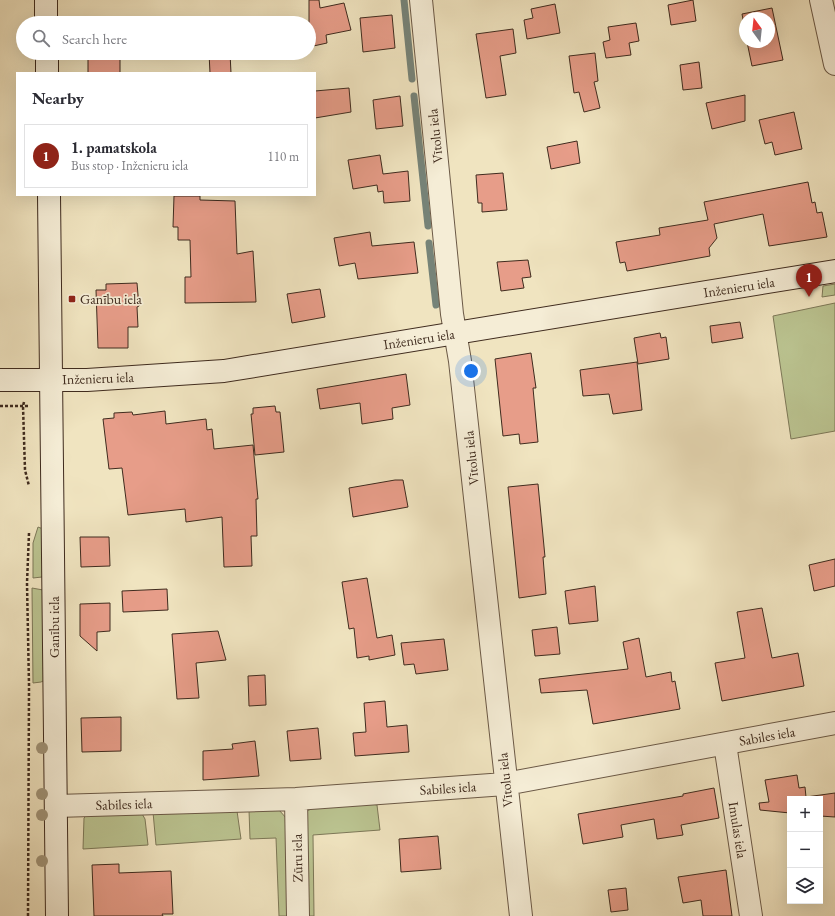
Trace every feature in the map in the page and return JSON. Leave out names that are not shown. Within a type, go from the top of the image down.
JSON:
[{"type":"street","points":[[46,0],[46,16]]},
{"type":"street","name":"Vītolu iela","points":[[421,0],[452,314],[456,333],[505,784],[521,916]]},
{"type":"street","points":[[821,0],[835,64]]},
{"type":"street","points":[[47,60],[47,72]]},
{"type":"street","name":"Ganību iela","points":[[49,196],[57,916]]},
{"type":"street","name":"Inženieru iela","points":[[0,380],[87,380],[224,371],[835,271]]},
{"type":"street","name":"Sabiles iela","points":[[56,806],[296,799],[505,784],[835,723]]},
{"type":"street","name":"Imulas iela","points":[[725,744],[751,916]]},
{"type":"street","name":"Zūru iela","points":[[296,799],[298,916]]},
{"type":"path","points":[[0,406],[31,406]]},
{"type":"path","points":[[23,406],[25,470],[29,490]]},
{"type":"path","points":[[28,916],[29,685],[27,583],[28,540],[30,526]]},
{"type":"green space","points":[[835,284],[835,295],[822,297],[823,286]]},
{"type":"green space","points":[[835,303],[835,431],[791,439],[773,316]]},
{"type":"green space","points":[[38,527],[43,529],[44,574],[42,577],[33,578],[33,543]]},
{"type":"green space","points":[[32,588],[43,590],[47,679],[41,682],[33,683]]},
{"type":"green space","points":[[377,805],[380,830],[313,835],[314,916],[306,916],[303,822],[307,811],[315,807]]},
{"type":"green space","points":[[249,810],[279,810],[287,819],[289,916],[279,916],[276,838],[250,839]]},
{"type":"green space","points":[[237,811],[241,839],[156,845],[153,812]]},
{"type":"green space","points":[[141,812],[145,819],[148,845],[83,849],[84,818],[89,813]]},
{"type":"building","points":[[309,0],[319,0],[320,8],[344,3],[351,30],[326,35],[327,43],[316,45],[316,16],[309,16]]},
{"type":"building","points":[[693,0],[696,21],[671,25],[668,5]]},
{"type":"building","points":[[555,4],[560,33],[527,39],[524,20],[533,18],[531,9]]},
{"type":"building","points":[[772,8],[773,12],[752,12]]},
{"type":"building","points":[[392,15],[395,48],[363,52],[360,18]]},
{"type":"building","points":[[775,22],[783,60],[752,66],[748,48],[775,48]]},
{"type":"building","points":[[636,23],[639,41],[629,43],[631,55],[606,58],[603,42],[610,40],[608,27]]},
{"type":"building","points":[[513,29],[516,53],[500,56],[506,95],[486,98],[476,34]]},
{"type":"building","points":[[595,53],[598,81],[594,82],[600,108],[584,112],[579,92],[574,93],[569,56]]},
{"type":"building","points":[[88,60],[120,60],[120,72],[88,72]]},
{"type":"building","points":[[209,60],[230,60],[231,72],[210,72]]},
{"type":"building","points":[[699,62],[702,88],[683,90],[680,65]]},
{"type":"building","points":[[349,88],[351,112],[316,118],[316,91]]},
{"type":"building","points":[[745,95],[745,121],[712,129],[706,103]]},
{"type":"building","points":[[400,96],[403,126],[376,129],[373,100]]},
{"type":"building","points":[[794,112],[802,149],[775,155],[772,142],[765,144],[759,120]]},
{"type":"building","points":[[577,141],[580,163],[551,169],[547,147]]},
{"type":"building","points":[[380,155],[383,174],[408,171],[410,201],[384,203],[383,191],[378,192],[377,185],[353,189],[348,160]]},
{"type":"building","points":[[503,173],[507,210],[482,212],[482,203],[478,203],[476,175]]},
{"type":"building","points":[[808,182],[812,203],[815,202],[817,213],[822,212],[827,237],[769,246],[763,214],[714,224],[717,238],[709,248],[710,256],[627,271],[625,262],[620,263],[616,242],[660,235],[659,228],[708,220],[704,202]]},
{"type":"building","points":[[174,196],[200,196],[200,200],[235,201],[237,254],[253,251],[256,302],[185,303],[185,277],[191,277],[190,240],[178,240],[178,227],[173,227]]},
{"type":"building","points":[[370,232],[372,246],[414,242],[418,273],[358,279],[355,263],[339,266],[334,238]]},
{"type":"building","points":[[528,260],[531,277],[522,278],[524,288],[501,291],[497,262]]},
{"type":"building","points":[[137,283],[139,306],[137,307],[138,327],[128,327],[128,348],[98,348],[96,290],[106,290],[106,284]]},
{"type":"building","points":[[320,289],[325,317],[292,323],[287,294]]},
{"type":"building","points":[[740,322],[743,338],[712,343],[710,326]]},
{"type":"building","points":[[660,333],[661,338],[666,337],[669,359],[638,364],[634,338]]},
{"type":"building","points":[[531,353],[536,388],[533,388],[538,442],[520,444],[519,434],[503,436],[495,359]]},
{"type":"building","points":[[637,362],[642,410],[613,414],[609,394],[583,396],[580,370]]},
{"type":"building","points":[[406,374],[410,405],[392,408],[393,419],[362,424],[360,403],[320,409],[317,389]]},
{"type":"building","points":[[275,406],[276,412],[280,412],[284,452],[255,455],[251,414],[253,414],[253,408]]},
{"type":"building","points":[[165,411],[166,424],[206,419],[207,430],[212,429],[214,449],[253,445],[258,499],[256,499],[257,536],[251,536],[252,566],[224,567],[222,517],[186,522],[185,509],[128,515],[122,468],[109,469],[103,419],[114,418],[114,413],[132,412],[133,415]]},
{"type":"building","points":[[403,480],[408,507],[353,517],[349,488]]},
{"type":"building","points":[[538,484],[545,557],[543,557],[546,594],[519,598],[508,487]]},
{"type":"building","points":[[80,537],[109,537],[110,566],[81,567]]},
{"type":"building","points":[[835,559],[835,586],[814,591],[809,565]]},
{"type":"building","points":[[367,578],[377,638],[392,635],[395,655],[369,660],[369,656],[357,658],[354,628],[349,629],[342,582]]},
{"type":"building","points":[[595,586],[598,621],[569,624],[565,591]]},
{"type":"building","points":[[167,589],[168,610],[123,612],[122,591]]},
{"type":"building","points":[[110,603],[110,631],[97,632],[97,651],[80,636],[80,604]]},
{"type":"building","points":[[762,608],[772,658],[798,653],[804,686],[722,701],[715,663],[745,658],[737,612]]},
{"type":"building","points":[[557,627],[560,654],[535,656],[532,630]]},
{"type":"building","points":[[218,631],[226,660],[196,663],[199,698],[177,699],[172,634]]},
{"type":"building","points":[[639,638],[646,677],[671,672],[672,682],[675,681],[680,709],[593,724],[587,690],[541,693],[539,679],[628,669],[623,642]]},
{"type":"building","points":[[444,639],[448,670],[416,674],[414,664],[404,665],[401,643]]},
{"type":"building","points":[[265,675],[266,705],[249,706],[248,676]]},
{"type":"building","points":[[385,701],[387,727],[407,725],[409,752],[355,756],[353,733],[366,732],[364,703]]},
{"type":"building","points":[[121,717],[121,751],[82,752],[81,718]]},
{"type":"building","points":[[318,728],[321,759],[290,761],[287,731]]},
{"type":"building","points":[[255,741],[259,776],[203,780],[203,751],[233,749],[232,744]]},
{"type":"building","points":[[797,775],[799,788],[805,787],[806,796],[787,796],[787,813],[760,810],[759,803],[769,802],[765,780]]},
{"type":"building","points":[[714,788],[719,818],[681,825],[683,835],[657,839],[654,819],[621,825],[623,837],[583,844],[578,814],[683,796],[683,794]]},
{"type":"building","points":[[835,793],[835,817],[823,816],[823,796],[813,796]]},
{"type":"building","points":[[438,836],[441,869],[401,872],[399,839]]},
{"type":"building","points":[[119,864],[119,873],[171,871],[173,914],[162,914],[163,916],[94,916],[92,865]]},
{"type":"building","points":[[726,870],[732,916],[703,916],[701,900],[683,903],[678,877]]},
{"type":"building","points":[[626,888],[628,910],[611,912],[608,890]]},
{"type":"waterway","points":[[404,0],[412,79]]},
{"type":"waterway","points":[[414,96],[428,226]]},
{"type":"waterway","points":[[429,243],[436,305]]},
{"type":"place","name":"1. pamatskola","points":[[809,297]]},
{"type":"place","name":"Ganību iela","points":[[72,299]]}]
